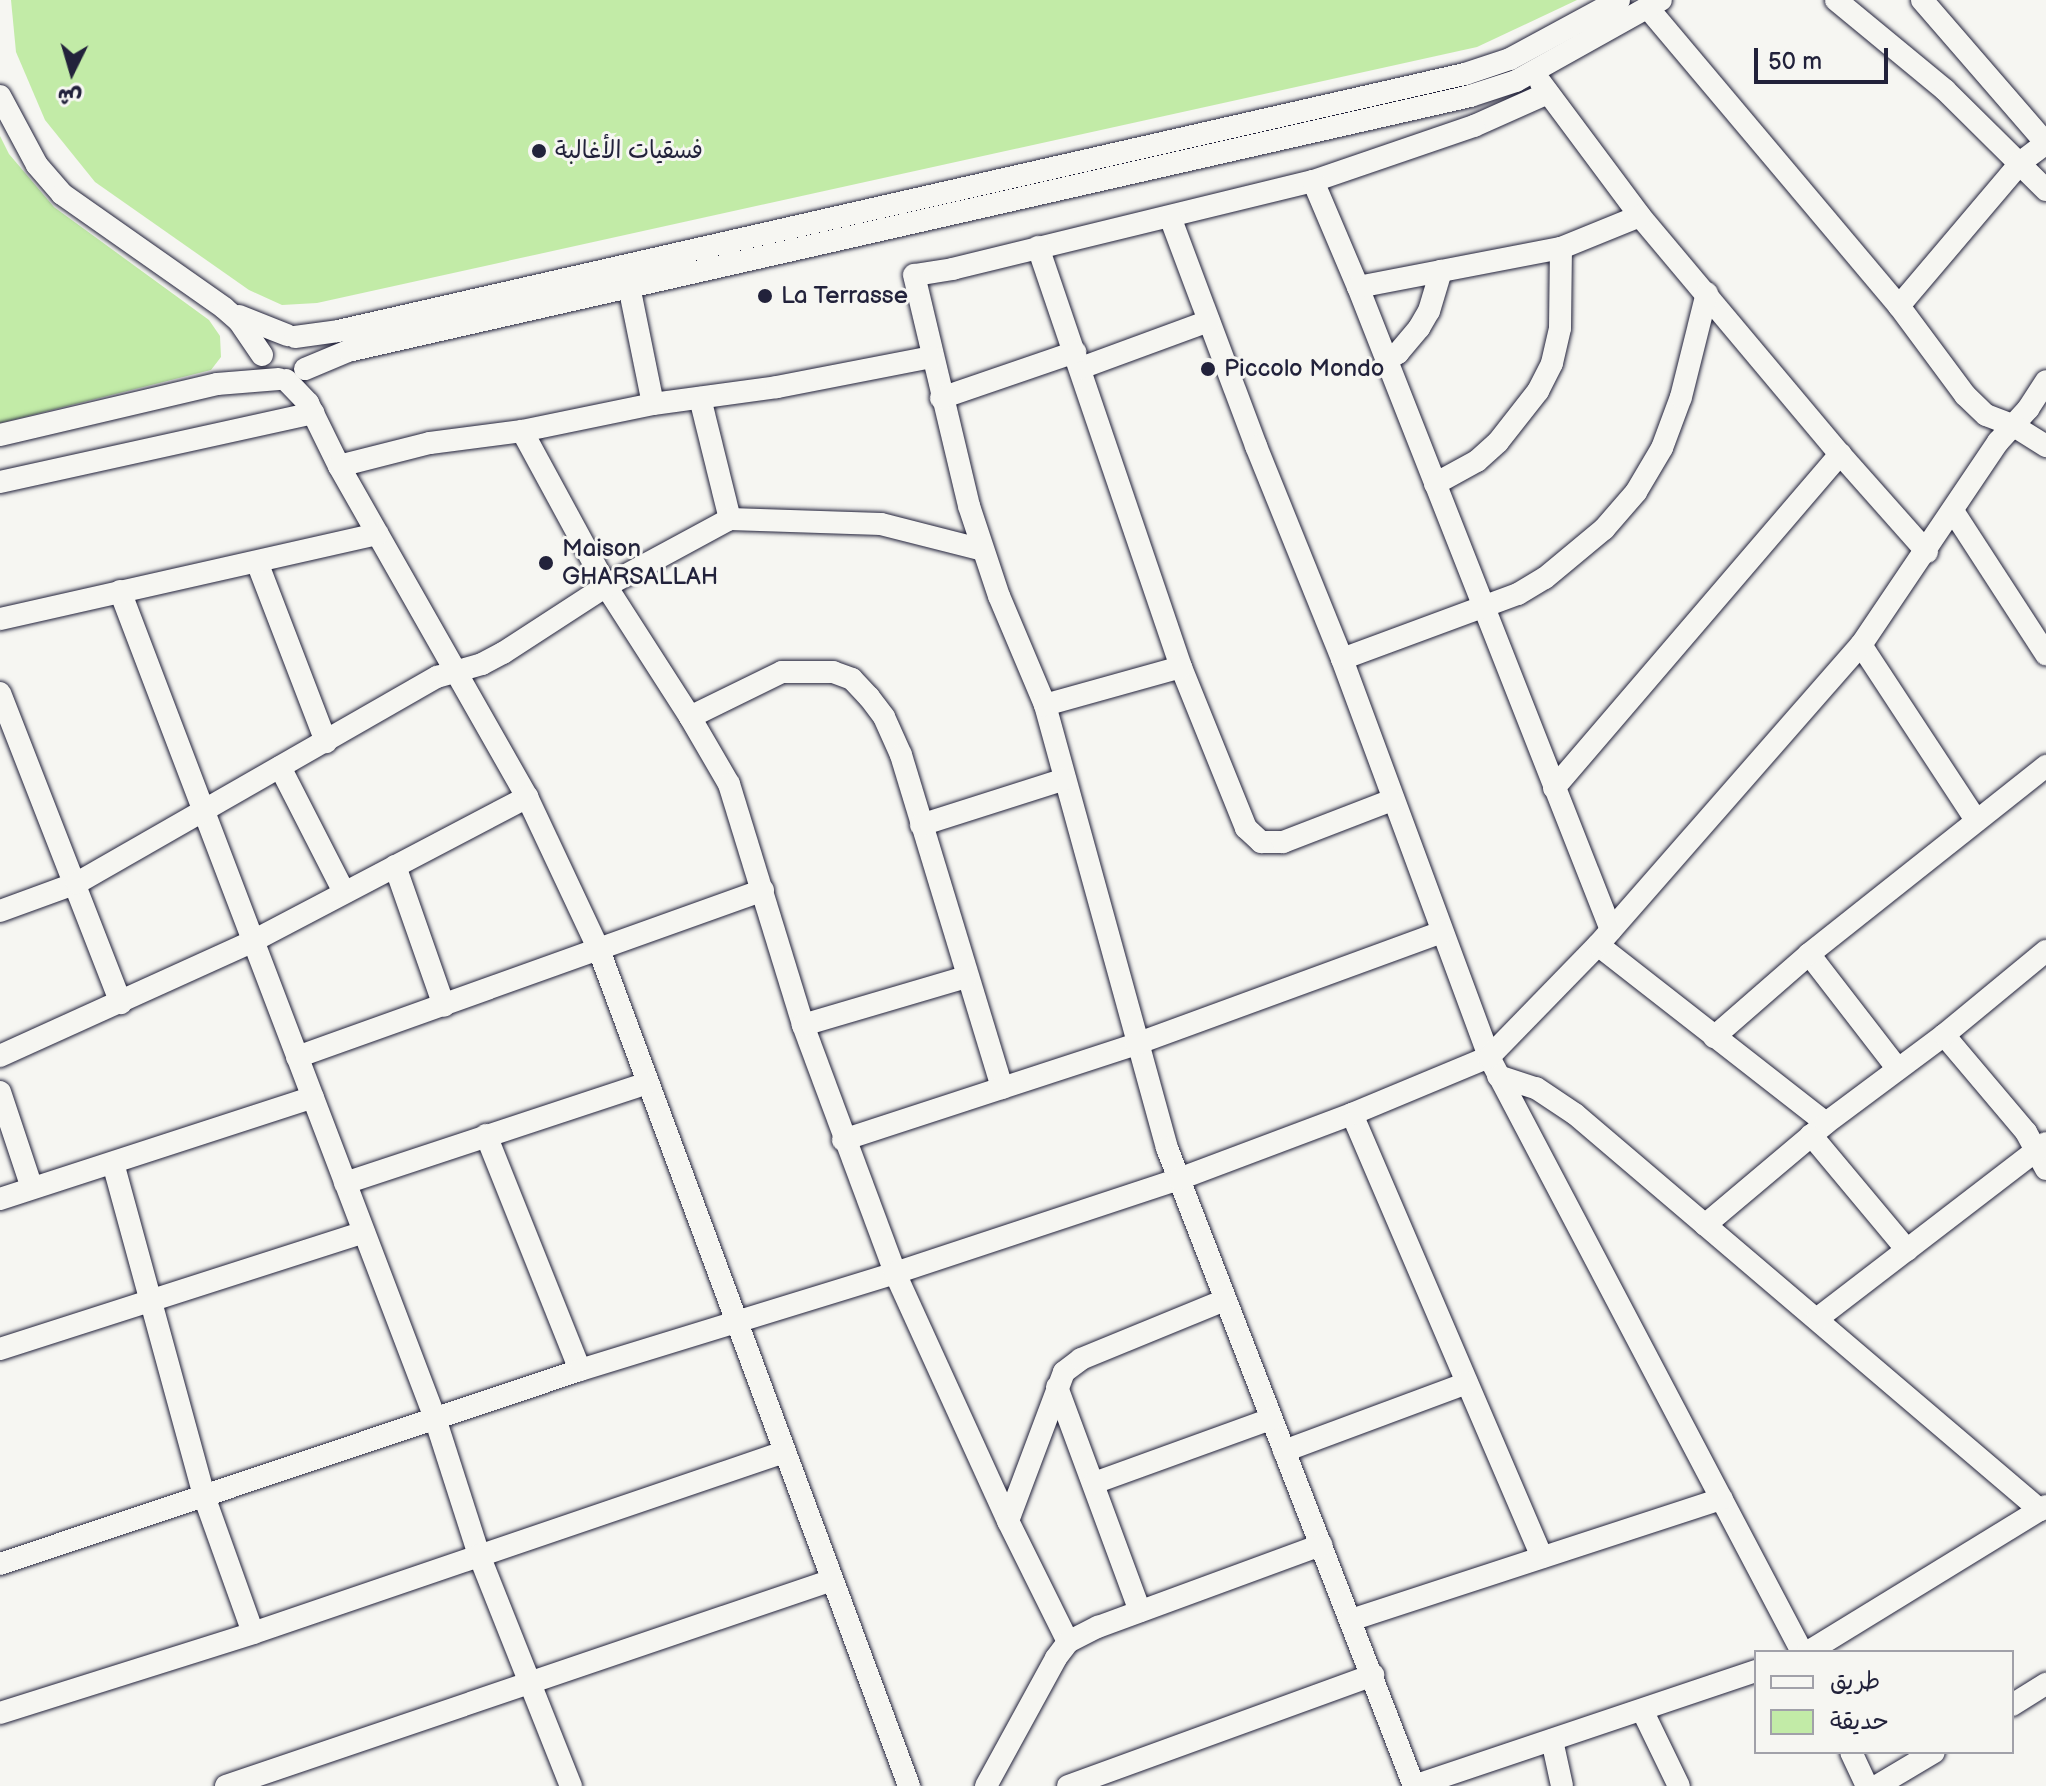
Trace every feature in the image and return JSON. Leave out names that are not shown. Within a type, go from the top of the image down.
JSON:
[{"type":"street","points":[[0,435],[217,384],[293,375],[348,351],[1470,96],[1528,62],[1619,0]]},
{"type":"street","points":[[1836,0],[1890,41],[2021,162],[2046,190]]},
{"type":"street","points":[[217,384],[262,356],[268,342],[338,331],[1528,62],[1654,4],[1899,306],[1975,406],[1986,415],[2014,426],[2046,446]]},
{"type":"street","points":[[1899,306],[2021,162],[2046,143],[1934,4]]},
{"type":"street","points":[[1528,62],[1640,216],[1840,454],[1927,552]]},
{"type":"street","points":[[1548,93],[1474,126],[1313,181],[914,275],[941,398],[983,550],[1045,705],[1136,1044],[1179,1179],[1414,1786],[1643,1712],[1754,1672]]},
{"type":"street","points":[[0,96],[37,165],[62,194],[224,308],[239,321],[262,356],[267,371],[293,375]]},
{"type":"street","points":[[1313,181],[1358,287],[1554,788],[1605,938],[1818,1129],[1907,1250]]},
{"type":"street","points":[[1358,287],[1561,248],[1640,216]]},
{"type":"street","points":[[1170,217],[1342,659],[1392,800],[1494,1066],[1801,1650]]},
{"type":"street","points":[[1038,247],[1181,667],[1232,797],[1252,837],[1261,842],[1283,842],[1392,800]]},
{"type":"street","points":[[1435,484],[1477,461],[1498,442],[1538,391],[1552,363],[1560,328],[1561,248]]},
{"type":"street","points":[[1386,360],[1398,353],[1419,328],[1429,311],[1441,271]]},
{"type":"street","points":[[629,286],[653,404]]},
{"type":"street","points":[[1342,659],[1483,608],[1545,578],[1604,529],[1636,492],[1662,448],[1681,397],[1707,293]]},
{"type":"street","points":[[224,308],[291,336],[305,347],[293,375]]},
{"type":"street","points":[[941,398],[1209,321]]},
{"type":"street","points":[[339,466],[430,443],[522,431],[653,404],[847,375],[931,357]]},
{"type":"street","points":[[293,375],[339,466],[527,797],[599,950],[909,1786]]},
{"type":"street","points":[[0,1564],[580,1370],[895,1273],[1179,1179],[1352,1114],[1494,1066],[1861,645],[1927,552],[1998,442],[2014,426],[2046,381]]},
{"type":"street","points":[[700,398],[730,519]]},
{"type":"street","points":[[0,482],[310,408]]},
{"type":"street","points":[[522,431],[606,586],[729,784],[803,1025],[843,1140],[895,1273],[1008,1521],[1068,1642]]},
{"type":"street","points":[[1554,788],[1840,454]]},
{"type":"street","points":[[1953,511],[2046,654]]},
{"type":"street","points":[[0,911],[77,883],[203,809],[455,671],[482,664],[503,653],[606,586],[730,519],[881,524],[983,550]]},
{"type":"street","points":[[0,619],[378,534]]},
{"type":"street","points":[[257,562],[326,742]]},
{"type":"street","points":[[120,591],[435,1418],[479,1555],[571,1786]]},
{"type":"street","points":[[1861,645],[1976,820]]},
{"type":"street","points":[[1045,705],[1181,667]]},
{"type":"street","points":[[690,717],[782,672],[811,669],[852,679],[884,717],[901,755],[1002,1088]]},
{"type":"street","points":[[0,693],[77,883],[121,1003]]},
{"type":"street","points":[[1714,1037],[1809,954],[2046,766]]},
{"type":"street","points":[[280,767],[344,892]]},
{"type":"street","points":[[921,825],[1065,779]]},
{"type":"street","points":[[0,1056],[253,941],[527,797]]},
{"type":"street","points":[[395,866],[444,1006]]},
{"type":"street","points":[[297,1057],[763,890]]},
{"type":"street","points":[[843,1140],[1136,1044],[1442,932]]},
{"type":"street","points":[[1705,1225],[1818,1129],[1944,1035],[2046,951]]},
{"type":"street","points":[[1809,954],[1897,1068]]},
{"type":"street","points":[[803,1025],[966,977]]},
{"type":"street","points":[[1818,1318],[1907,1250],[2043,1154],[1944,1035]]},
{"type":"street","points":[[1494,1066],[1536,1088],[1575,1114],[2043,1508],[1811,1650]]},
{"type":"street","points":[[345,1183],[647,1083]]},
{"type":"street","points":[[0,1092],[32,1188]]},
{"type":"street","points":[[0,1199],[313,1097]]},
{"type":"street","points":[[1352,1114],[1542,1557]]},
{"type":"street","points":[[486,1135],[580,1370]]},
{"type":"street","points":[[113,1163],[204,1496],[253,1633]]},
{"type":"street","points":[[0,1349],[364,1232]]},
{"type":"street","points":[[1008,1521],[1064,1372],[1081,1359],[1225,1300]]},
{"type":"street","points":[[1284,1451],[1467,1383]]},
{"type":"street","points":[[1057,1387],[1140,1611]]},
{"type":"street","points":[[1094,1483],[1271,1419]]},
{"type":"street","points":[[0,1713],[253,1633],[784,1452]]},
{"type":"street","points":[[1351,1620],[1722,1499]]},
{"type":"street","points":[[986,1786],[1056,1658],[1068,1642],[1140,1611],[1321,1545]]},
{"type":"street","points":[[226,1786],[832,1580]]},
{"type":"street","points":[[1068,1786],[1373,1675]]},
{"type":"street","points":[[2014,1704],[2046,1686]]},
{"type":"street","points":[[1643,1712],[1679,1786]]},
{"type":"street","points":[[1552,1740],[1562,1786]]},
{"type":"street","points":[[1852,1754],[1867,1786]]},
{"type":"street","points":[[1877,1786],[1931,1754]]},
{"type":"green space","name":"فسقيات الأغالبة","points":[[11,0],[1577,0],[1477,47],[317,303],[282,305],[249,290],[95,182],[45,120],[16,52]]},
{"type":"green space","points":[[0,136],[9,154],[54,207],[209,320],[220,336],[221,357],[211,370],[0,423]]},
{"type":"place","name":"فسقيات الأغالبة","points":[[539,151]]},
{"type":"place","name":"La Terrasse","points":[[765,296]]},
{"type":"place","name":"Piccolo Mondo","points":[[1208,369]]},
{"type":"place","name":"Maison GHARSALLAH","points":[[546,563]]}]
